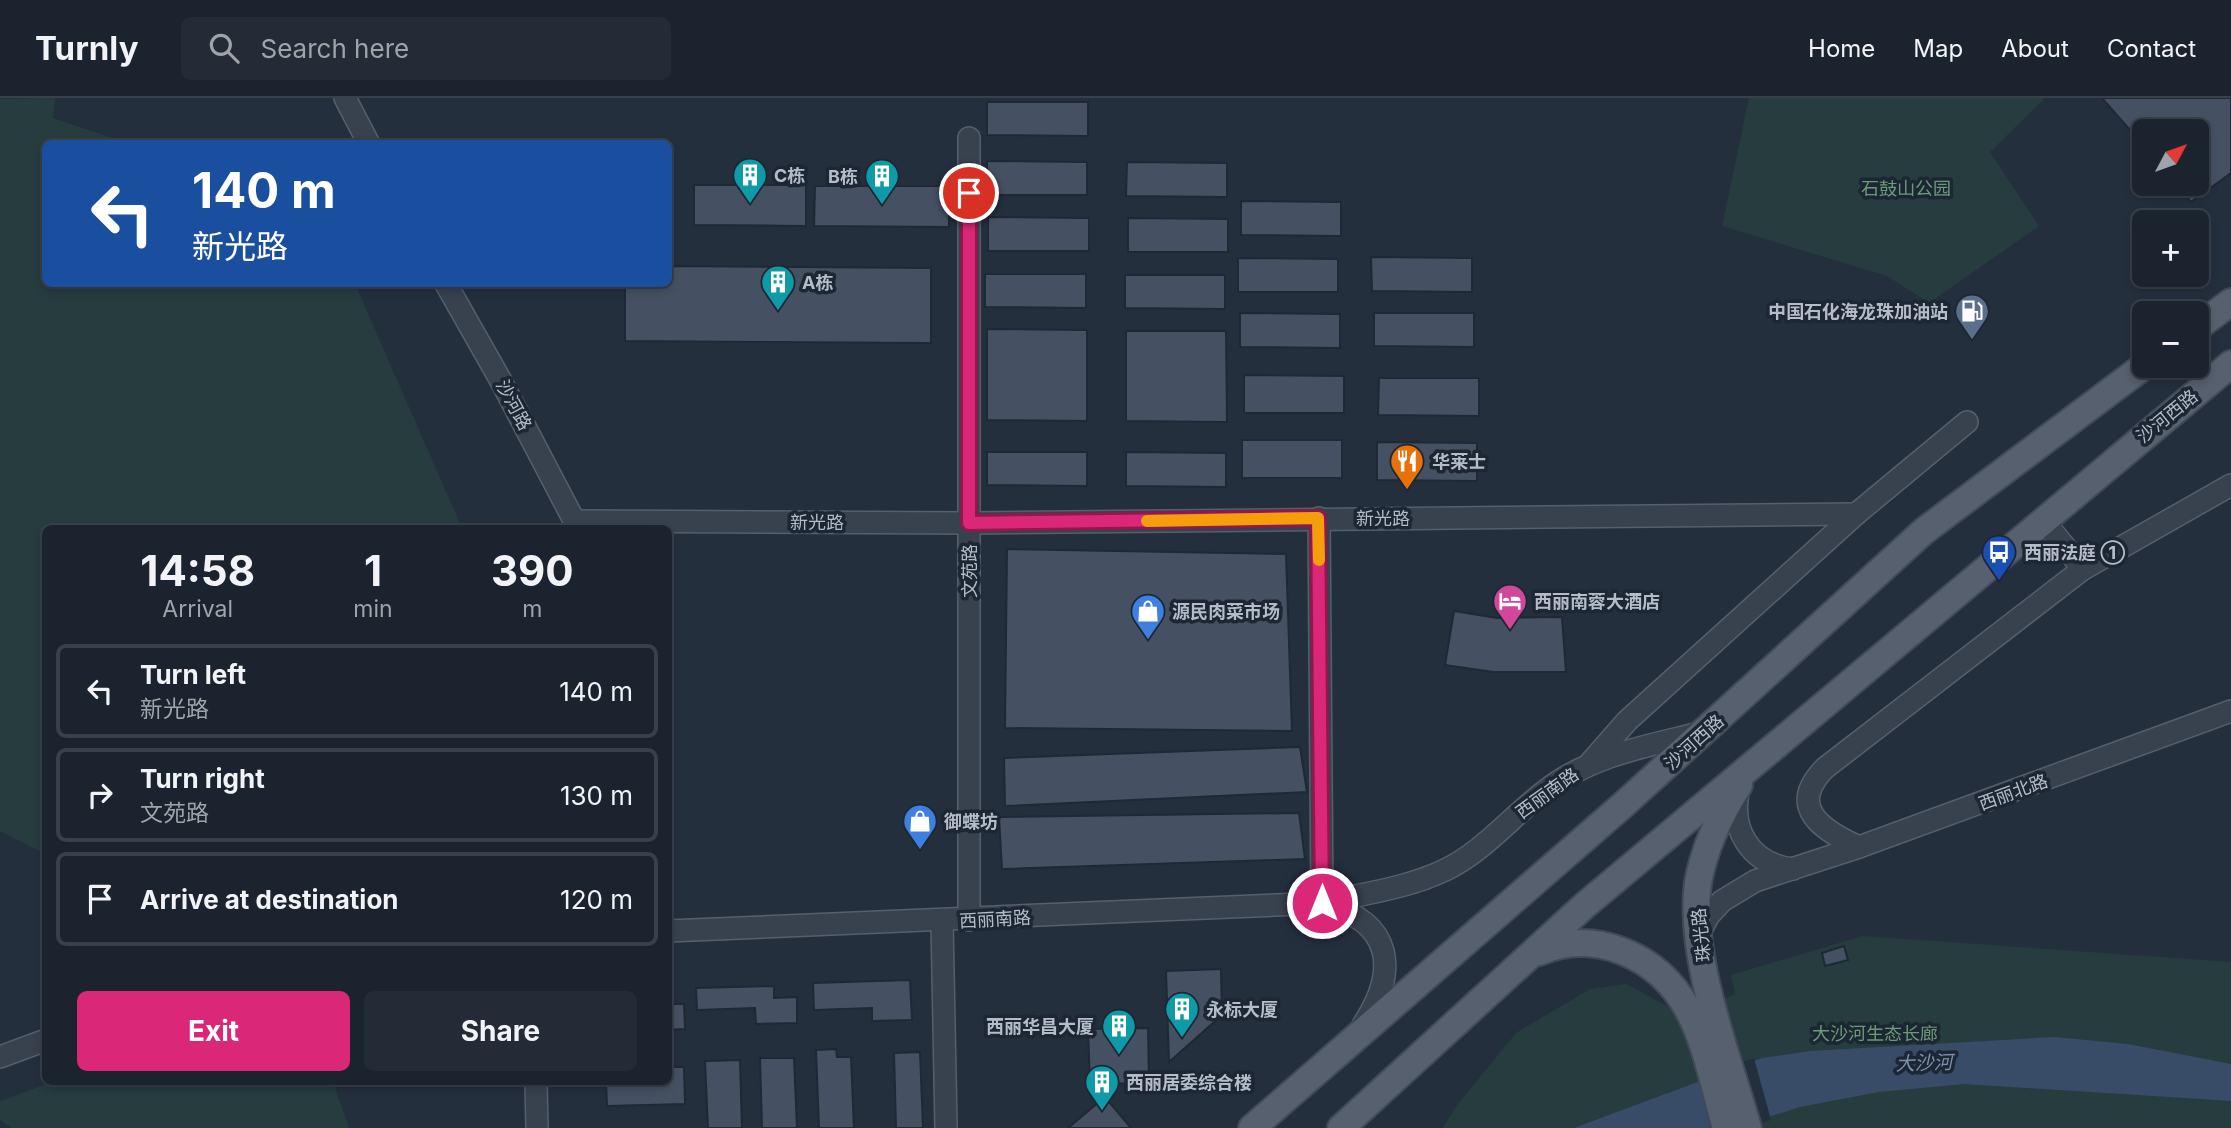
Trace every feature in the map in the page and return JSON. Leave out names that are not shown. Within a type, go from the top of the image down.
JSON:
[{"type":"main road","points":[[2209,318],[2231,302]]},
{"type":"main road","name":"沙河西路","points":[[1341,1128],[1528,958],[1764,755],[2231,364]]},
{"type":"main road","name":"沙河西路","points":[[1252,1128],[1346,1049],[1706,732],[1924,531],[2132,375]]},
{"type":"main road","name":"珠光路","points":[[1726,1128],[1704,1015],[1696,906],[1702,865],[1712,834],[1741,780]]},
{"type":"main road","name":"珠光路","points":[[1528,958],[1554,946],[1579,942],[1605,944],[1653,967],[1704,1015],[1748,1128]]},
{"type":"street","points":[[345,98],[367,140]]},
{"type":"street","name":"文苑路","points":[[969,138],[969,920]]},
{"type":"street","name":"沙河路","points":[[448,287],[577,525]]},
{"type":"street","points":[[1590,763],[1627,721],[1856,514],[1967,422]]},
{"type":"street","points":[[1858,847],[1824,828],[1814,816],[1806,794],[1813,780],[2083,569],[2231,485]]},
{"type":"street","name":"新光路","points":[[577,525],[1856,514]]},
{"type":"street","points":[[1318,518],[1322,903]]},
{"type":"street","points":[[2043,520],[2083,569]]},
{"type":"street","name":"西丽北路","points":[[1698,936],[1709,915],[1737,890],[2197,726],[2231,710]]},
{"type":"street","name":"西丽南路","points":[[672,931],[1322,903],[1408,883],[1444,870],[1473,853],[1546,790],[1590,763],[1706,732]]},
{"type":"street","name":"珠光路","points":[[1741,780],[1764,755]]},
{"type":"street","points":[[1741,780],[1736,818],[1747,845],[1767,863],[1793,869]]},
{"type":"street","name":"西丽南路","points":[[1322,903],[1360,918],[1381,944],[1386,962],[1381,992],[1346,1049]]},
{"type":"street","points":[[942,921],[946,1128]]},
{"type":"street","points":[[0,1057],[42,1041]]},
{"type":"street","points":[[536,1085],[537,1128]]},
{"type":"green space","points":[[55,98],[53,118],[118,140],[42,140],[42,287],[356,287],[461,525],[42,525],[42,852],[0,831],[0,99]]},
{"type":"green space","name":"石鼓山公园","points":[[1749,98],[2045,98],[1990,152],[2039,226],[1929,303],[1887,276],[1722,226]]},
{"type":"green space","name":"大沙河生态长廊","points":[[1863,936],[2231,962],[2231,1128],[1443,1128],[1457,1105],[1516,1033],[1590,989],[1626,984],[1686,1016],[1735,994],[1731,975]]},
{"type":"green space","points":[[44,1085],[334,1085],[349,1128],[12,1128],[0,1120],[0,1101]]},
{"type":"water","name":"大沙河","points":[[2054,1037],[2128,1044],[2231,1064],[2231,1101],[1964,1084],[1879,1092],[1800,1107],[1734,1128],[1574,1128],[1762,1058],[1810,1051]]},
{"type":"pier","points":[[1754,1058],[1771,1120],[1745,1128],[1710,1128],[1699,1077]]},
{"type":"building","points":[[2102,98],[2231,98],[2231,173],[2209,189],[2209,119],[2132,119],[2132,132]]},
{"type":"building","points":[[987,102],[1088,102],[1088,136],[987,135]]},
{"type":"building","points":[[987,161],[1087,162],[1087,195],[987,195]]},
{"type":"building","points":[[1127,162],[1227,163],[1227,197],[1126,196]]},
{"type":"building","name":"C栋","points":[[694,185],[806,185],[806,226],[694,225]]},
{"type":"building","name":"B栋","points":[[815,186],[949,186],[949,227],[814,226]]},
{"type":"building","points":[[2186,196],[2199,196],[2191,202]]},
{"type":"building","points":[[1241,201],[1341,202],[1341,236],[1241,235]]},
{"type":"building","points":[[988,217],[1089,218],[1089,251],[988,251]]},
{"type":"building","points":[[1128,218],[1228,219],[1228,252],[1128,252]]},
{"type":"building","points":[[1371,257],[1472,258],[1472,292],[1372,291]]},
{"type":"building","points":[[1238,258],[1338,259],[1338,292],[1238,292]]},
{"type":"building","name":"A栋","points":[[672,266],[931,268],[931,343],[625,341],[625,287],[672,287]]},
{"type":"building","points":[[985,274],[1086,274],[1086,308],[985,307]]},
{"type":"building","points":[[1125,275],[1225,275],[1225,309],[1125,308]]},
{"type":"building","points":[[1240,313],[1340,314],[1340,348],[1240,347]]},
{"type":"building","points":[[1374,313],[1474,313],[1474,347],[1374,346]]},
{"type":"building","points":[[987,329],[1087,330],[1087,421],[987,420]]},
{"type":"building","points":[[1126,331],[1226,331],[1227,422],[1126,421]]},
{"type":"building","points":[[1244,375],[1344,376],[1344,413],[1244,413]]},
{"type":"building","points":[[1379,378],[1479,378],[1479,416],[1378,415]]},
{"type":"building","points":[[1242,440],[1342,440],[1342,478],[1242,478]]},
{"type":"building","points":[[1377,442],[1477,443],[1477,481],[1377,480]]},
{"type":"building","points":[[987,452],[1087,452],[1087,486],[987,485]]},
{"type":"building","points":[[1126,452],[1226,453],[1226,487],[1126,486]]},
{"type":"building","name":"源民肉菜市场","points":[[1007,549],[1286,554],[1292,731],[1005,728]]},
{"type":"building","points":[[1454,611],[1497,618],[1562,617],[1566,672],[1493,672],[1445,665]]},
{"type":"building","points":[[1300,747],[1307,792],[1005,806],[1004,758]]},
{"type":"building","points":[[1299,813],[1305,859],[1002,869],[999,817]]},
{"type":"building","points":[[1844,946],[1848,960],[1825,966],[1822,953]]},
{"type":"building","name":"永标大厦","points":[[1221,969],[1222,1015],[1169,1062],[1166,971]]},
{"type":"building","points":[[910,980],[912,1020],[872,1021],[872,1008],[814,1010],[813,983]]},
{"type":"building","points":[[774,986],[774,998],[797,997],[797,1023],[756,1024],[755,1008],[697,1010],[696,988]]},
{"type":"building","points":[[672,1004],[684,1004],[685,1029],[672,1030]]},
{"type":"building","name":"西丽华昌大厦","points":[[1148,1028],[1149,1083],[1090,1084],[1088,1029]]},
{"type":"building","points":[[836,1049],[837,1057],[851,1057],[854,1128],[819,1128],[816,1050]]},
{"type":"building","points":[[920,1052],[923,1128],[896,1128],[894,1053]]},
{"type":"building","points":[[760,1058],[794,1058],[797,1128],[762,1128]]},
{"type":"building","points":[[740,1060],[742,1128],[708,1128],[705,1061]]},
{"type":"building","points":[[672,1067],[684,1067],[685,1104],[607,1106],[606,1085],[672,1085]]},
{"type":"building","name":"西丽居委综合楼","points":[[1105,1097],[1131,1128],[1068,1128]]},
{"type":"slow traffic","points":[[1147,521],[1318,518],[1319,560]]},
{"type":"place","name":"C栋","points":[[750,205]]},
{"type":"place","name":"B栋","points":[[882,206]]},
{"type":"place","name":"A栋","points":[[778,312]]},
{"type":"place","name":"中国石化海龙珠加油站","points":[[1972,341]]},
{"type":"place","name":"华莱士","points":[[1407,491]]},
{"type":"place","name":"西丽法庭 ①","points":[[1999,582]]},
{"type":"place","name":"西丽南蓉大酒店","points":[[1510,631]]},
{"type":"place","name":"源民肉菜市场","points":[[1148,641]]},
{"type":"place","name":"御蝶坊","points":[[920,851]]},
{"type":"place","name":"永标大厦","points":[[1182,1039]]},
{"type":"place","name":"西丽华昌大厦","points":[[1119,1056]]},
{"type":"place","name":"西丽居委综合楼","points":[[1102,1112]]},
{"type":"route","points":[[969,193],[969,523],[1318,518],[1322,903]]}]
